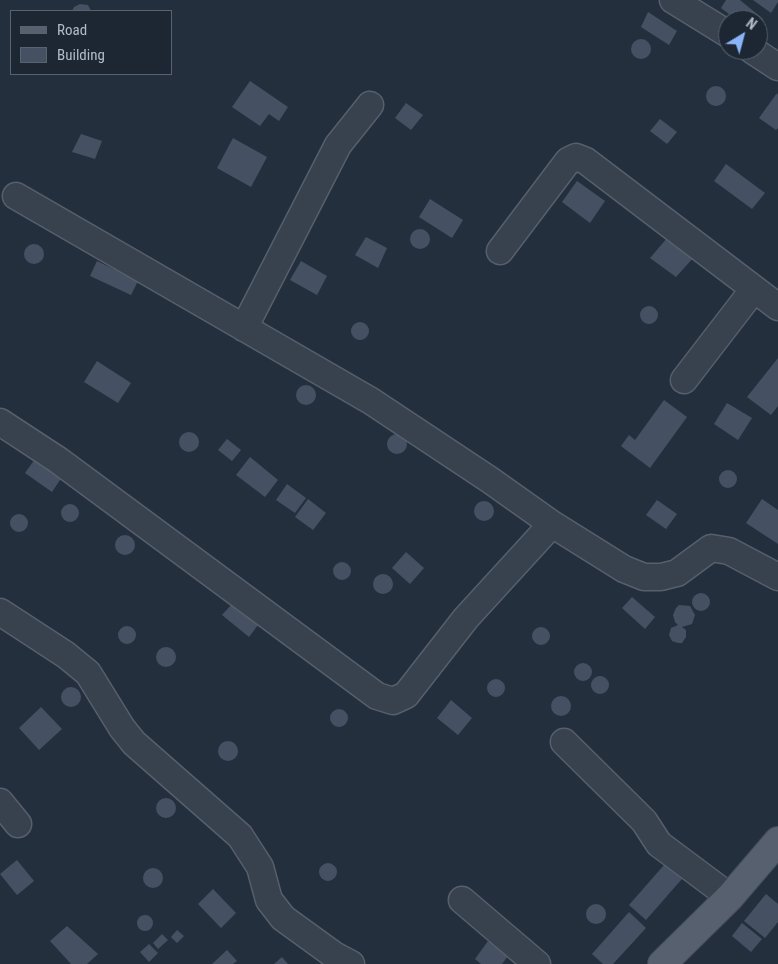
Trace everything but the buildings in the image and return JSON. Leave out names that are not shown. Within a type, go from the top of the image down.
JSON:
[{"type":"main road","points":[[662,964],[730,897],[778,841]]},
{"type":"street","points":[[673,0],[718,28]]},
{"type":"street","points":[[767,60],[778,67]]},
{"type":"street","points":[[244,328],[338,145],[370,106]]},
{"type":"street","points":[[500,251],[568,161],[576,157],[586,161],[778,307]]},
{"type":"street","points":[[16,196],[371,401],[552,524],[624,569],[644,577],[661,577],[677,573],[712,548],[729,551],[778,577]]},
{"type":"street","points":[[684,380],[754,289]]},
{"type":"street","points":[[0,422],[58,460],[377,696],[393,701],[406,695],[466,618],[552,524]]},
{"type":"street","points":[[0,612],[66,654],[88,673],[122,728],[134,743],[240,836],[260,867],[269,900],[283,918],[334,955],[351,964]]},
{"type":"street","points":[[564,742],[644,820],[659,844],[730,897]]},
{"type":"street","points":[[0,802],[18,824]]},
{"type":"street","points":[[462,900],[537,964]]}]
